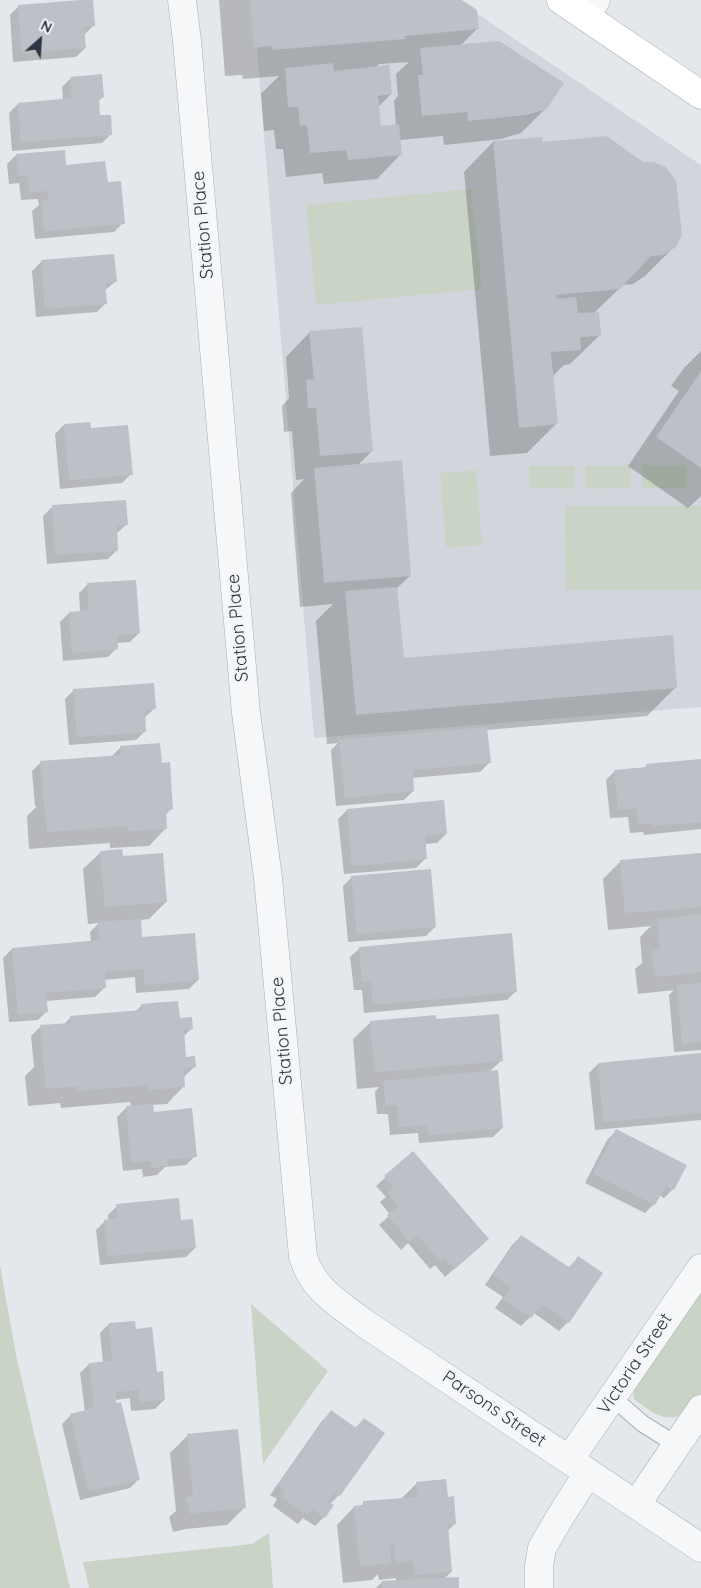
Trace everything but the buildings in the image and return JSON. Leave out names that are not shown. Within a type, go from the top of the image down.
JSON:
[{"type":"main road","points":[[561,0],[591,8],[701,95]]},
{"type":"street","name":"Station Place","points":[[182,0],[246,713],[268,878],[303,1256]]},
{"type":"street","name":"Parsons Street","points":[[303,1256],[307,1270],[326,1294],[364,1323],[701,1548]]},
{"type":"street","name":"Victoria Street","points":[[539,1588],[539,1566],[542,1548],[560,1517],[579,1467],[612,1397],[701,1268]]},
{"type":"street","points":[[636,1505],[701,1409]]},
{"type":"lane","points":[[612,1397],[643,1424],[677,1445]]},
{"type":"shaded area","points":[[251,0],[457,0],[701,165],[701,707],[314,738],[257,51]]},
{"type":"green space","points":[[471,189],[482,289],[316,305],[306,205]]},
{"type":"green space","points":[[642,465],[687,465],[687,488],[642,488]]},
{"type":"green space","points":[[529,466],[574,466],[574,489],[530,488]]},
{"type":"green space","points":[[585,466],[631,466],[631,488],[586,489]]},
{"type":"green space","points":[[476,470],[482,545],[446,548],[440,473]]},
{"type":"green space","points":[[565,506],[701,506],[701,590],[566,590]]},
{"type":"green space","points":[[0,1265],[16,1355],[70,1588],[0,1588]]},
{"type":"green space","points":[[701,1286],[701,1394],[685,1412],[669,1418],[661,1416],[634,1399],[633,1386]]},
{"type":"green space","points":[[251,1304],[328,1371],[263,1464]]},
{"type":"green space","points":[[269,1533],[273,1588],[89,1588],[83,1562],[252,1544]]}]
